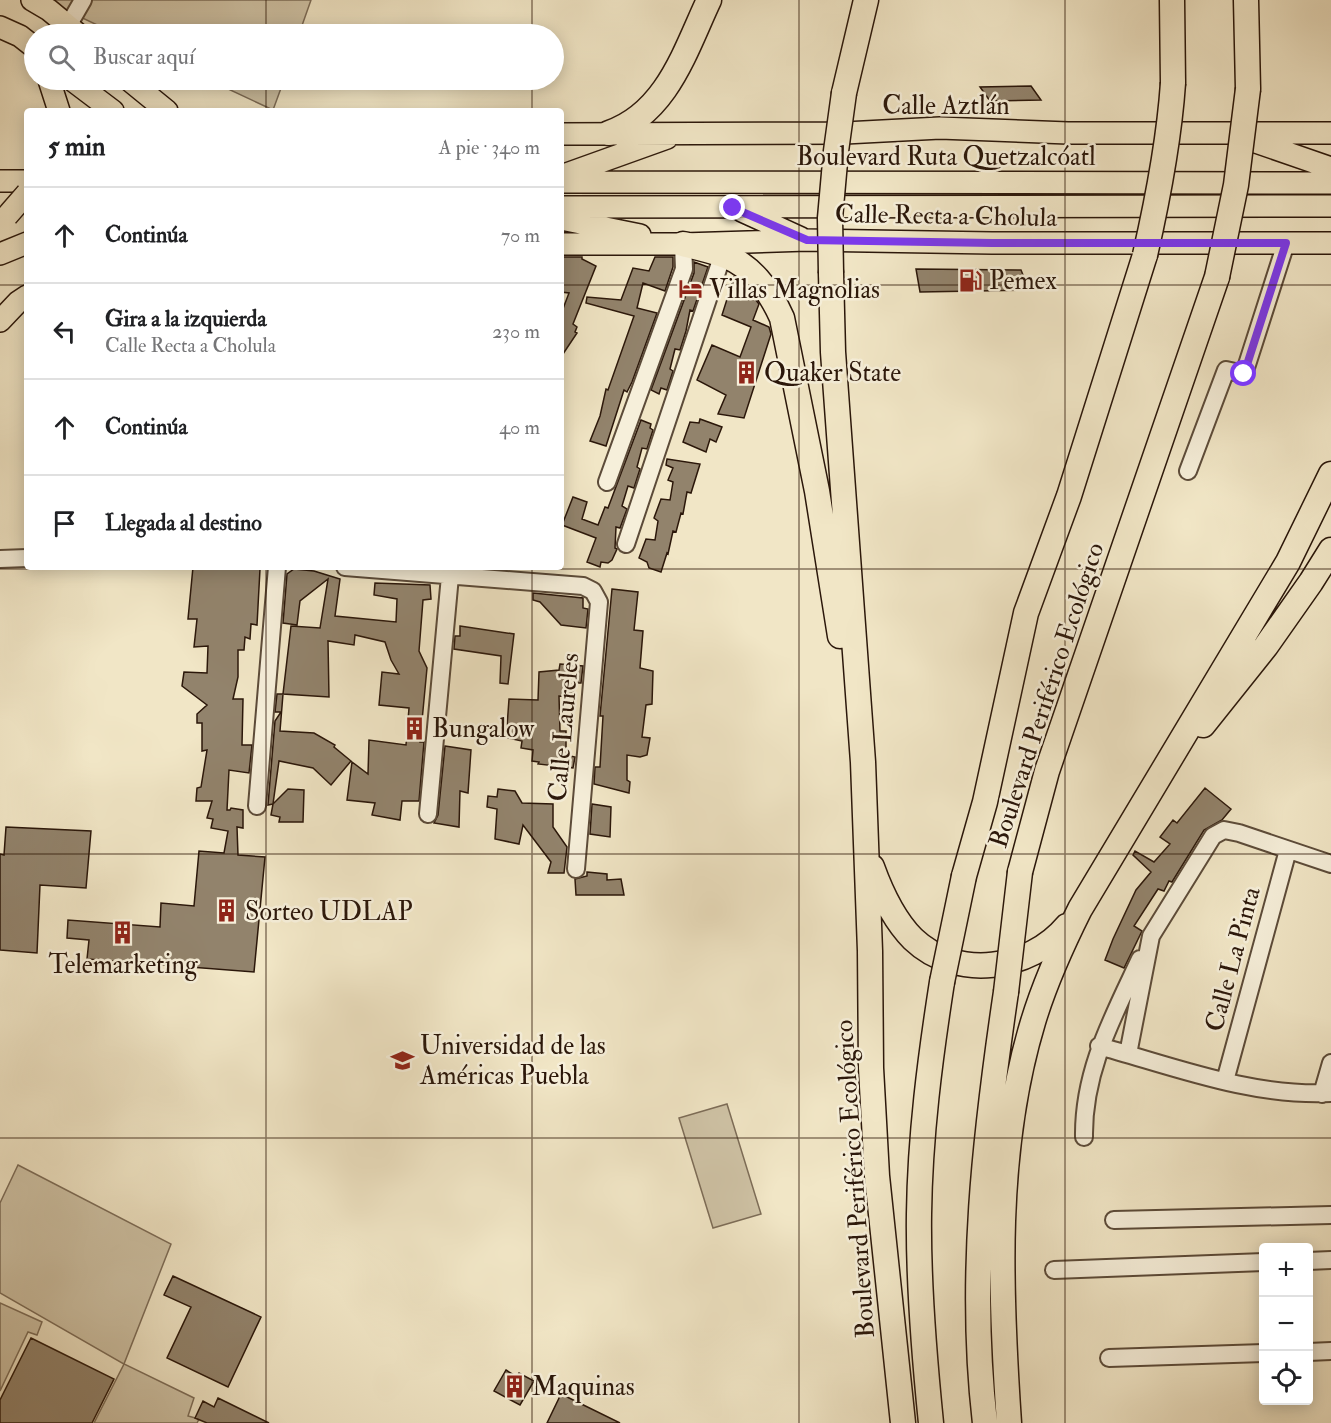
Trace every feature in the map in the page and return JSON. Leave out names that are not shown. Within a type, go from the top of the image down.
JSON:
[{"type":"highway","points":[[609,133],[626,127],[638,119],[662,94],[709,0]]},
{"type":"highway","name":"Boulevard Periférico Ecológico","points":[[866,0],[844,93],[836,151],[830,218],[833,352],[863,762],[871,1068],[877,1176],[903,1423]]},
{"type":"highway","name":"Boulevard Periférico Ecológico","points":[[931,1423],[921,1299],[919,1214],[922,1143],[942,982],[964,876],[986,802],[1026,614],[1069,496],[1145,255],[1170,121],[1173,83],[1172,0]]},
{"type":"highway","name":"Boulevard Periférico Ecológico","points":[[985,1423],[978,1324],[979,1245],[991,1090],[1006,992],[1020,872],[1047,771],[1217,276],[1236,185],[1248,89],[1246,0]]},
{"type":"highway","points":[[683,244],[723,254],[748,270],[769,292],[786,331],[817,491],[849,697],[863,762]]},
{"type":"highway","points":[[1009,1423],[1002,1264],[1005,1185],[1018,1080],[1033,1021],[1051,971],[1080,909],[1288,562],[1331,474]]},
{"type":"highway","points":[[1174,750],[1209,720],[1235,687],[1311,582],[1331,550]]},
{"type":"highway","points":[[867,850],[879,885],[913,939],[951,961],[979,966],[1006,963],[1018,959],[1054,939],[1080,909]]},
{"type":"main road","points":[[32,0],[66,24]]},
{"type":"main road","points":[[0,27],[24,39]]},
{"type":"main road","points":[[52,90],[58,108]]},
{"type":"main road","points":[[86,90],[110,108]]},
{"type":"main road","points":[[141,90],[163,108]]},
{"type":"main road","name":"Calle Aztlán","points":[[564,134],[845,133],[940,128],[1068,133],[1331,133]]},
{"type":"main road","points":[[564,175],[681,133]]},
{"type":"main road","points":[[1228,133],[1331,168]]},
{"type":"main road","points":[[0,181],[24,181]]},
{"type":"main road","name":"Boulevard Ruta Quetzalcóatl","points":[[564,182],[1331,183]]},
{"type":"main road","points":[[2,215],[24,196]]},
{"type":"main road","points":[[2,215],[24,206]]},
{"type":"main road","name":"Calle Recta a Cholula","points":[[564,207],[1331,206]]},
{"type":"main road","points":[[733,208],[807,240]]},
{"type":"main road","points":[[564,220],[683,244]]},
{"type":"main road","name":"Calle Recta a Cholula","points":[[564,244],[683,244],[807,240],[992,243],[1331,243]]},
{"type":"main road","points":[[0,254],[24,244]]},
{"type":"main road","points":[[0,321],[15,302]]},
{"type":"street","points":[[75,24],[83,0]]},
{"type":"street","points":[[1188,471],[1226,370],[1244,374],[1286,243]]},
{"type":"street","points":[[607,482],[684,269],[683,244]]},
{"type":"street","points":[[626,544],[723,254]]},
{"type":"street","points":[[0,559],[24,558]]},
{"type":"street","points":[[257,806],[277,570]]},
{"type":"street","points":[[380,570],[450,576],[428,814]]},
{"type":"street","name":"Calle Laureles","points":[[450,576],[583,586],[593,591],[599,602],[576,868]]},
{"type":"street","points":[[1084,1137],[1084,1112],[1100,1046],[1151,936],[1214,836],[1224,830],[1239,833],[1331,864]]},
{"type":"street","name":"Calle La Pinta","points":[[1225,1081],[1288,850]]},
{"type":"street","points":[[1128,1054],[1151,936]]},
{"type":"street","points":[[1100,1046],[1225,1081],[1285,1093],[1327,1094],[1331,1063]]},
{"type":"street","points":[[1114,1220],[1331,1215]]},
{"type":"street","points":[[1313,1261],[1331,1260]]},
{"type":"street","points":[[1054,1270],[1259,1262]]},
{"type":"street","points":[[1313,1352],[1331,1351]]},
{"type":"street","points":[[1109,1358],[1259,1353]]},
{"type":"shaded area","points":[[55,0],[311,0],[303,24],[95,24],[53,4]]},
{"type":"shaded area","points":[[230,90],[280,90],[274,108],[269,108]]},
{"type":"shaded area","points":[[727,1104],[761,1214],[713,1228],[679,1118]]},
{"type":"shaded area","points":[[18,1165],[171,1244],[124,1364],[0,1293],[0,1203]]},
{"type":"shaded area","points":[[0,1303],[42,1322],[37,1335],[28,1332],[0,1391]]},
{"type":"shaded area","points":[[124,1364],[194,1398],[188,1416],[199,1419],[197,1423],[94,1423]]},
{"type":"building","points":[[1031,86],[1041,100],[990,101],[980,87]]},
{"type":"building","points":[[564,257],[582,257],[596,266],[573,324],[577,327],[575,332],[577,333],[564,352],[564,306],[569,293],[564,292]]},
{"type":"building","points":[[655,257],[673,257],[673,267],[665,291],[643,283],[637,308],[657,313],[632,382],[627,392],[624,390],[606,446],[590,441],[600,416],[606,389],[608,390],[634,316],[586,303],[587,297],[621,300],[633,268],[649,271]]},
{"type":"building","points":[[694,262],[708,267],[693,311],[690,310],[680,350],[675,349],[670,369],[673,371],[667,390],[661,388],[659,394],[651,390],[694,273]]},
{"type":"building","name":"Pemex","points":[[916,269],[1021,270],[1029,290],[920,292]]},
{"type":"building","points":[[734,277],[759,304],[753,320],[769,327],[771,334],[744,418],[718,414],[726,395],[697,380],[712,345],[740,357],[751,327],[722,315]]},
{"type":"building","points":[[700,419],[722,427],[716,442],[710,439],[706,452],[683,442],[690,422],[699,423]]},
{"type":"building","points":[[641,420],[651,424],[650,428],[653,430],[647,449],[642,448],[637,467],[640,469],[634,488],[628,486],[622,506],[627,509],[620,528],[616,527],[615,548],[617,549],[612,560],[608,563],[601,562],[600,567],[587,562],[596,538],[564,526],[564,520],[573,497],[587,502],[582,519],[598,525],[605,507],[608,508]]},
{"type":"building","points":[[667,459],[700,464],[691,493],[687,492],[683,514],[681,513],[676,532],[673,531],[661,572],[649,568],[647,562],[639,558],[646,539],[655,540],[658,521],[654,518],[661,499],[670,500],[673,482],[668,480],[673,468],[666,465]]},
{"type":"building","points":[[193,570],[260,570],[257,625],[251,624],[250,639],[245,637],[244,650],[238,650],[238,677],[233,699],[243,699],[242,745],[252,745],[249,773],[229,770],[227,810],[231,808],[243,810],[243,828],[237,827],[238,855],[265,857],[254,972],[87,959],[89,940],[67,938],[68,920],[160,927],[161,903],[194,906],[199,851],[224,853],[228,831],[211,828],[213,819],[207,818],[212,801],[196,801],[197,788],[201,787],[207,750],[202,751],[202,723],[197,723],[197,714],[207,705],[182,686],[184,672],[207,673],[208,646],[194,647],[197,619],[188,619]]},
{"type":"building","points":[[293,570],[304,570],[340,579],[335,616],[396,622],[397,599],[374,595],[375,583],[430,585],[431,599],[423,600],[419,651],[427,668],[420,742],[424,742],[419,801],[402,801],[400,820],[372,815],[375,803],[347,800],[352,762],[368,774],[369,740],[406,745],[409,708],[379,705],[382,672],[399,674],[385,642],[355,635],[354,645],[328,641],[329,697],[283,694],[291,626],[320,628],[328,579],[300,601],[297,625],[283,623],[287,574]]},
{"type":"building","points":[[612,589],[638,592],[634,630],[643,631],[640,668],[653,671],[652,704],[646,705],[642,737],[650,738],[647,755],[640,757],[627,755],[629,793],[594,784],[595,767],[600,767],[603,716],[600,716]]},
{"type":"building","points":[[533,593],[583,598],[583,608],[588,609],[586,628],[561,625],[540,602],[533,600]]},
{"type":"building","points":[[460,626],[514,634],[508,684],[500,683],[501,656],[454,649],[455,636],[460,636]]},
{"type":"building","points":[[560,664],[583,666],[581,683],[575,683],[573,697],[559,696],[560,731],[566,731],[566,755],[575,757],[573,768],[538,764],[539,762],[532,761],[533,750],[521,748],[522,741],[503,737],[504,727],[507,727],[509,699],[538,700],[539,672],[559,670]]},
{"type":"building","points":[[277,694],[283,694],[280,731],[314,733],[335,745],[334,747],[351,761],[331,785],[313,768],[279,761],[273,804],[268,805],[275,721],[281,712],[275,712]]},
{"type":"building","points":[[445,746],[471,750],[468,793],[460,791],[459,827],[434,823],[438,815]]},
{"type":"building","points":[[1205,788],[1231,809],[1222,820],[1204,830],[1172,882],[1169,881],[1164,891],[1158,889],[1134,926],[1142,931],[1124,968],[1105,960],[1136,890],[1151,872],[1133,855],[1135,851],[1154,862],[1170,844],[1160,837],[1173,820],[1177,823]]},
{"type":"building","points":[[288,789],[304,790],[303,822],[279,822],[280,817],[271,815],[273,804]]},
{"type":"building","points":[[498,789],[515,791],[522,803],[553,804],[553,827],[567,847],[564,873],[548,873],[551,862],[523,825],[519,844],[495,839],[497,809],[487,807],[488,796],[497,797]]},
{"type":"building","points":[[592,804],[611,807],[610,837],[590,834]]},
{"type":"building","points":[[6,827],[91,831],[86,888],[40,885],[37,953],[0,950],[0,854],[4,855]]},
{"type":"building","points":[[587,872],[607,874],[607,880],[621,879],[624,895],[576,895],[575,879],[587,876]]},
{"type":"building","points":[[173,1276],[261,1317],[228,1387],[167,1358],[191,1307],[164,1295]]},
{"type":"building","points":[[31,1338],[114,1379],[92,1423],[0,1423],[0,1400]]},
{"type":"building","name":"Maquinas","points":[[506,1370],[517,1377],[519,1373],[534,1381],[520,1405],[494,1391]]},
{"type":"building","points":[[561,1394],[620,1423],[547,1423]]},
{"type":"building","points":[[218,1398],[269,1423],[207,1423],[195,1418],[203,1401],[214,1407]]},
{"type":"place","name":"Pemex","points":[[971,280]]},
{"type":"place","name":"Villas Magnolias","points":[[691,289]]},
{"type":"place","name":"Quaker State","points":[[746,372]]},
{"type":"place","name":"Bungalow","points":[[414,728]]},
{"type":"place","name":"Sorteo UDLAP","points":[[227,911]]},
{"type":"place","name":"Telemarketing","points":[[123,933]]},
{"type":"place","name":"Universidad de las Américas Puebla","points":[[402,1060]]},
{"type":"place","name":"Maquinas","points":[[514,1386]]},
{"type":"route","points":[[733,208],[807,240],[992,243],[1286,243],[1244,374]]}]
